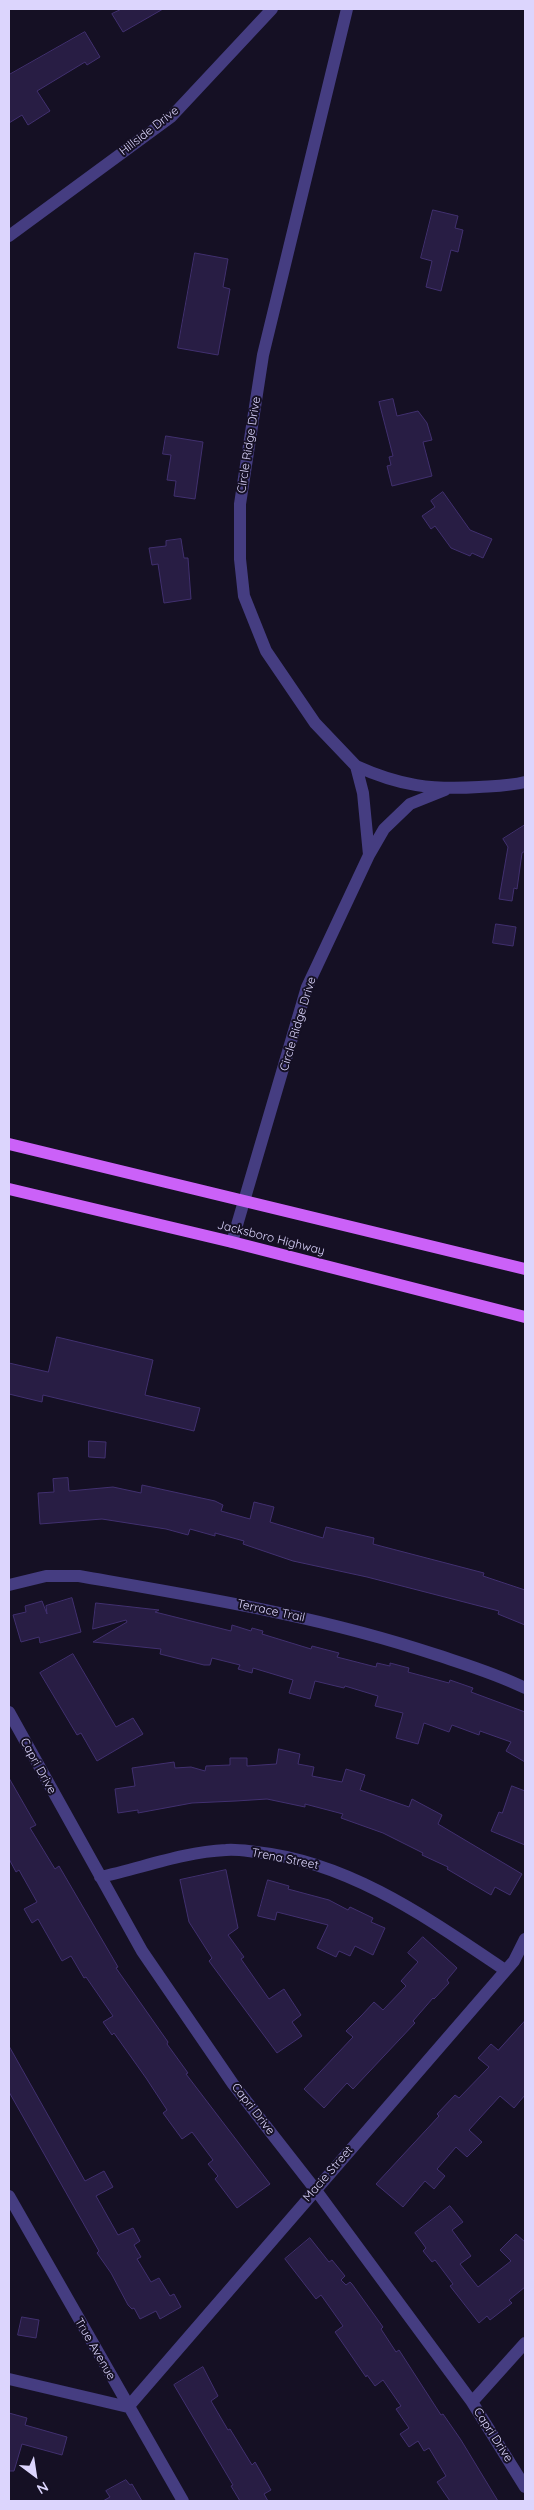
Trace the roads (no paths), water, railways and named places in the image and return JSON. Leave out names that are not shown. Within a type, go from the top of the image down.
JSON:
[{"type":"main road","points":[[9,1144],[525,1269]]},
{"type":"main road","name":"Jacksboro Highway","points":[[9,1189],[232,1242],[525,1317]]},
{"type":"street","name":"Hillside Drive","points":[[9,236],[171,117],[272,9]]},
{"type":"street","name":"Circle Ridge Drive","points":[[347,9],[263,355],[240,504],[240,550],[244,596],[266,651],[315,723],[356,766],[368,824],[369,855]]},
{"type":"street","points":[[356,766],[384,779],[415,787],[445,790],[514,785],[525,782]]},
{"type":"street","name":"Circle Ridge Drive","points":[[232,1242],[308,987],[369,855],[384,829],[410,804],[445,790]]},
{"type":"street","name":"Terrace Trail","points":[[9,1585],[46,1576],[79,1576],[282,1612],[389,1639],[502,1677],[525,1688]]},
{"type":"street","name":"Capri Drive","points":[[9,1712],[142,1951],[233,2084],[315,2189],[472,2402],[525,2487]]},
{"type":"street","name":"Trena Street","points":[[100,1877],[188,1854],[228,1850],[286,1857],[323,1866],[370,1887],[432,1921],[505,1970]]},
{"type":"street","name":"Macie Street","points":[[128,2407],[514,1961],[525,1939]]},
{"type":"street","name":"True Avenue","points":[[9,2196],[183,2501]]},
{"type":"street","points":[[472,2402],[525,2343]]},
{"type":"street","points":[[9,2379],[128,2407]]}]
